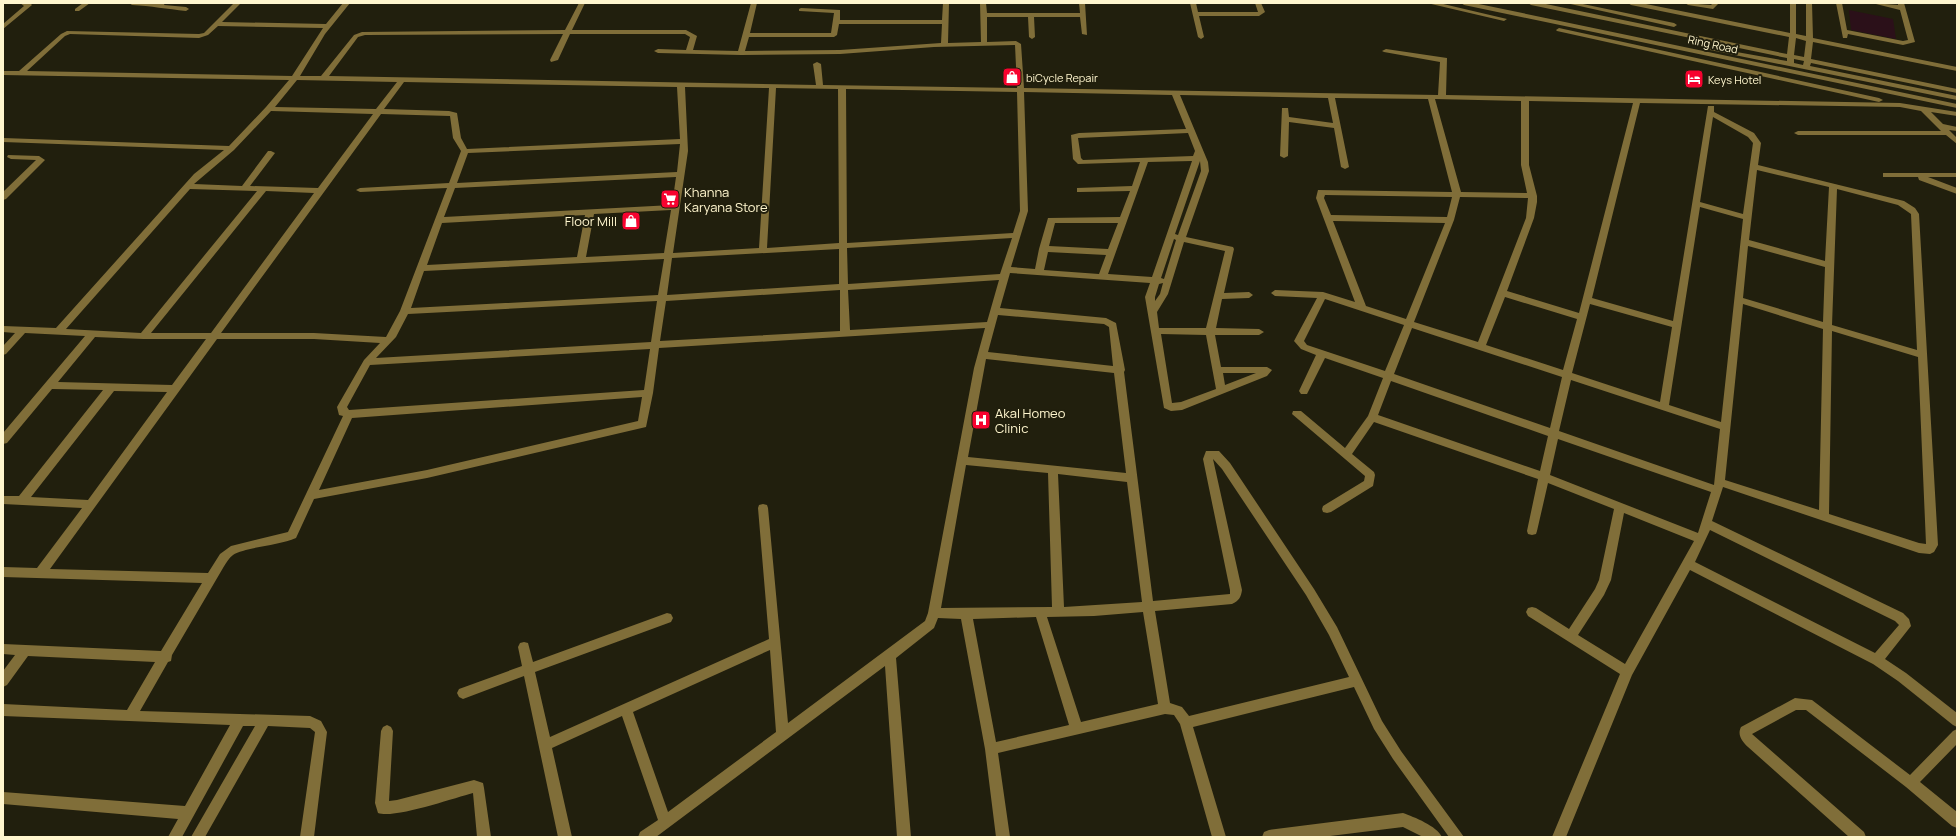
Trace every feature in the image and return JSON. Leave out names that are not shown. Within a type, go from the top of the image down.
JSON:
[{"type":"street","points":[[3,27],[29,5],[23,3]]},
{"type":"street","points":[[77,10],[87,3]]},
{"type":"street","points":[[132,3],[161,4],[162,7],[186,9]]},
{"type":"street","points":[[21,73],[63,35],[69,32],[199,36],[206,34],[238,3]]},
{"type":"street","points":[[58,332],[197,176],[230,148],[269,109],[294,79],[328,26],[347,3]]},
{"type":"street","points":[[554,60],[582,3]]},
{"type":"street","points":[[741,53],[754,3]]},
{"type":"street","points":[[944,45],[946,3]]},
{"type":"street","points":[[983,3],[984,43]]},
{"type":"street","points":[[1082,3],[1085,34]]},
{"type":"street","points":[[1193,3],[1201,37]]},
{"type":"street","points":[[1196,14],[1259,14],[1262,12],[1258,3]]},
{"type":"street","points":[[1430,3],[1661,48],[1788,80],[1900,105],[1957,114]]},
{"type":"street","name":"Ring Road","points":[[1464,3],[1661,48],[1789,68]]},
{"type":"street","name":"Ring Road","points":[[1493,3],[1957,106]]},
{"type":"street","points":[[1531,3],[1791,53]]},
{"type":"street","points":[[1569,3],[1791,53],[1808,60],[1957,91]]},
{"type":"street","points":[[1631,3],[1957,69]]},
{"type":"street","points":[[1688,3],[1713,7],[1716,6],[1716,3]]},
{"type":"street","points":[[1788,80],[1793,35],[1793,3]]},
{"type":"street","points":[[1807,84],[1810,39],[1809,3]]},
{"type":"street","points":[[1839,3],[1846,46]]},
{"type":"street","points":[[1844,32],[1903,43],[1912,42],[1902,6],[1875,3]]},
{"type":"street","points":[[746,35],[832,36],[836,33],[838,11],[801,10]]},
{"type":"street","points":[[1676,26],[1679,13]]},
{"type":"street","points":[[983,15],[1083,15]]},
{"type":"street","points":[[1031,15],[1032,37]]},
{"type":"street","points":[[837,22],[945,22]]},
{"type":"street","points":[[217,24],[328,26]]},
{"type":"street","points":[[322,79],[356,36],[361,34],[686,32],[694,36],[689,52]]},
{"type":"street","points":[[645,837],[890,656],[930,624],[934,613],[961,460],[982,355],[1017,235],[1024,205],[1022,91],[1019,46],[1012,42],[840,52],[741,53],[658,51]]},
{"type":"street","points":[[1386,51],[1444,60],[1442,97]]},
{"type":"street","points":[[817,64],[820,87]]},
{"type":"street","name":"Ring Road","points":[[1807,72],[1957,98]]},
{"type":"street","points":[[3,73],[401,81],[772,85],[842,88],[1900,105]]},
{"type":"street","points":[[40,573],[211,337],[401,81]]},
{"type":"street","points":[[312,495],[427,474],[642,424],[681,174],[684,141],[680,84]]},
{"type":"street","points":[[763,251],[772,85]]},
{"type":"street","points":[[842,88],[845,333]]},
{"type":"street","points":[[1153,311],[1164,294],[1181,238],[1205,172],[1204,162],[1198,155],[1191,131],[1175,93]]},
{"type":"street","points":[[1331,95],[1345,167]]},
{"type":"street","points":[[1900,105],[1902,95]]},
{"type":"street","points":[[1346,455],[1372,417],[1450,220],[1457,194],[1431,97]]},
{"type":"street","points":[[1482,347],[1530,218],[1532,196],[1525,165],[1525,99]]},
{"type":"street","points":[[1532,531],[1555,434],[1567,375],[1637,101]]},
{"type":"street","points":[[1664,407],[1697,204],[1711,113],[1711,102]]},
{"type":"street","points":[[1923,108],[1957,142]]},
{"type":"street","points":[[269,109],[441,112],[454,115],[457,138],[465,151]]},
{"type":"street","points":[[1284,156],[1285,110]]},
{"type":"street","points":[[1558,837],[1626,672],[1701,539],[1719,486],[1747,218],[1757,140],[1711,113]]},
{"type":"street","points":[[1285,119],[1337,126]]},
{"type":"street","points":[[1941,126],[1957,129]]},
{"type":"street","points":[[1191,131],[1079,135],[1074,137],[1078,159],[1081,162],[1145,160],[1198,155]]},
{"type":"street","points":[[1798,133],[1949,133]]},
{"type":"street","points":[[3,140],[230,148]]},
{"type":"street","points":[[465,151],[684,141]]},
{"type":"street","points":[[465,151],[405,311],[388,340],[367,362],[342,407],[343,412],[349,414],[648,393]]},
{"type":"street","points":[[244,188],[271,153]]},
{"type":"street","points":[[1198,155],[1184,192],[1150,297],[1167,405],[1171,407],[1182,406],[1264,374],[1267,370],[1217,370]]},
{"type":"street","points":[[3,197],[41,160],[38,158],[11,156]]},
{"type":"street","points":[[1103,276],[1145,160]]},
{"type":"street","points":[[1323,295],[1299,341],[1304,347],[1555,434],[1719,486],[1824,517],[1896,541],[1919,548],[1930,549],[1932,545],[1921,355],[1915,214],[1912,210],[1901,203],[1753,166]]},
{"type":"street","points":[[360,190],[452,187],[681,174]]},
{"type":"street","points":[[1886,175],[1957,175]]},
{"type":"street","points":[[1914,175],[1957,191]]},
{"type":"street","points":[[188,186],[321,190]]},
{"type":"street","points":[[1824,517],[1829,265],[1833,186]]},
{"type":"street","points":[[143,336],[264,188]]},
{"type":"street","points":[[1080,190],[1134,188]]},
{"type":"street","points":[[1184,192],[1197,194]]},
{"type":"street","points":[[1362,308],[1320,198],[1321,192],[1532,196]]},
{"type":"street","points":[[1697,204],[1747,218]]},
{"type":"street","points":[[440,220],[676,207]]},
{"type":"street","points":[[581,260],[590,211]]},
{"type":"street","points":[[1039,272],[1049,222],[1054,218],[1123,220]]},
{"type":"street","points":[[1328,218],[1450,220]]},
{"type":"street","points":[[421,268],[763,251],[1017,235]]},
{"type":"street","points":[[1171,236],[1230,250],[1210,332],[1221,391]]},
{"type":"street","points":[[1745,242],[1829,265]]},
{"type":"street","points":[[1043,250],[1112,252]]},
{"type":"street","points":[[405,311],[844,287],[1005,273],[1039,272],[1168,282]]},
{"type":"street","points":[[1275,293],[1323,295],[1726,427]]},
{"type":"street","points":[[1502,293],[1583,317]]},
{"type":"street","points":[[1218,296],[1249,295]]},
{"type":"street","points":[[1587,300],[1677,324]]},
{"type":"street","points":[[1739,300],[1921,355]]},
{"type":"street","points":[[994,311],[1111,322],[1115,328],[1148,606],[1165,708]]},
{"type":"street","points":[[367,362],[990,325]]},
{"type":"street","points":[[3,329],[143,336],[314,336],[388,340]]},
{"type":"street","points":[[3,352],[23,330]]},
{"type":"street","points":[[1155,331],[1259,332]]},
{"type":"street","points":[[3,440],[93,333]]},
{"type":"street","points":[[1304,391],[1322,353]]},
{"type":"street","points":[[982,355],[1120,370]]},
{"type":"street","points":[[50,385],[174,389]]},
{"type":"street","points":[[22,501],[111,387]]},
{"type":"street","points":[[130,716],[225,557],[232,551],[282,539],[292,535],[349,414]]},
{"type":"street","points":[[1297,414],[1367,472],[1370,479],[1369,483],[1327,509]]},
{"type":"street","points":[[1372,417],[1544,477],[1701,539]]},
{"type":"street","points":[[934,613],[966,614],[1094,611],[1232,599],[1235,596],[1236,590],[1208,459],[1210,454],[1215,454],[1226,466],[1297,570],[1333,631],[1378,725],[1397,755],[1457,837]]},
{"type":"street","points":[[961,460],[1132,478]]},
{"type":"street","points":[[1052,469],[1058,612]]},
{"type":"street","points":[[3,500],[90,504]]},
{"type":"street","points":[[1570,636],[1600,592],[1605,580],[1620,507]]},
{"type":"street","points":[[763,508],[783,735]]},
{"type":"street","points":[[1706,524],[1902,619],[1905,626],[1877,660]]},
{"type":"street","points":[[1688,564],[1877,660],[1902,677],[1957,721]]},
{"type":"street","points":[[3,572],[212,578]]},
{"type":"street","points":[[1040,612],[1077,729]]},
{"type":"street","points":[[1532,612],[1626,672]]},
{"type":"street","points":[[966,614],[991,749],[1003,837]]},
{"type":"street","points":[[463,693],[667,618]]},
{"type":"street","points":[[545,745],[775,642]]},
{"type":"street","points":[[524,647],[566,837]]},
{"type":"street","points":[[3,649],[167,656]]},
{"type":"street","points":[[3,681],[24,650]]},
{"type":"street","points":[[890,656],[904,837]]},
{"type":"street","points":[[1186,723],[1356,681]]},
{"type":"street","points":[[1859,837],[1752,743],[1746,736],[1745,731],[1795,704],[1808,704],[1911,783],[1957,821]]},
{"type":"street","points":[[991,749],[1165,708],[1174,708],[1181,713],[1186,723],[1219,837]]},
{"type":"street","points":[[626,709],[665,822]]},
{"type":"street","points":[[3,710],[310,722],[319,726],[321,732],[307,837]]},
{"type":"street","points":[[175,837],[240,720]]},
{"type":"street","points":[[198,837],[265,720]]},
{"type":"street","points":[[387,731],[382,803],[383,808],[397,807],[474,786],[478,788],[480,795],[484,837]]},
{"type":"street","points":[[1911,783],[1957,735]]},
{"type":"street","points":[[3,798],[188,813]]},
{"type":"street","points":[[1269,837],[1403,820],[1414,824],[1435,837]]},
{"type":"shaded area","points":[[1849,10],[1893,19],[1896,39],[1851,30]]},
{"type":"place","name":"biCycle Repair","points":[[1012,77]]},
{"type":"place","name":"Keys Hotel","points":[[1694,79]]},
{"type":"place","name":"Khanna Karyana Store","points":[[670,199]]},
{"type":"place","name":"Floor Mill","points":[[631,221]]},
{"type":"place","name":"Akal Homeo Clinic","points":[[981,420]]}]
